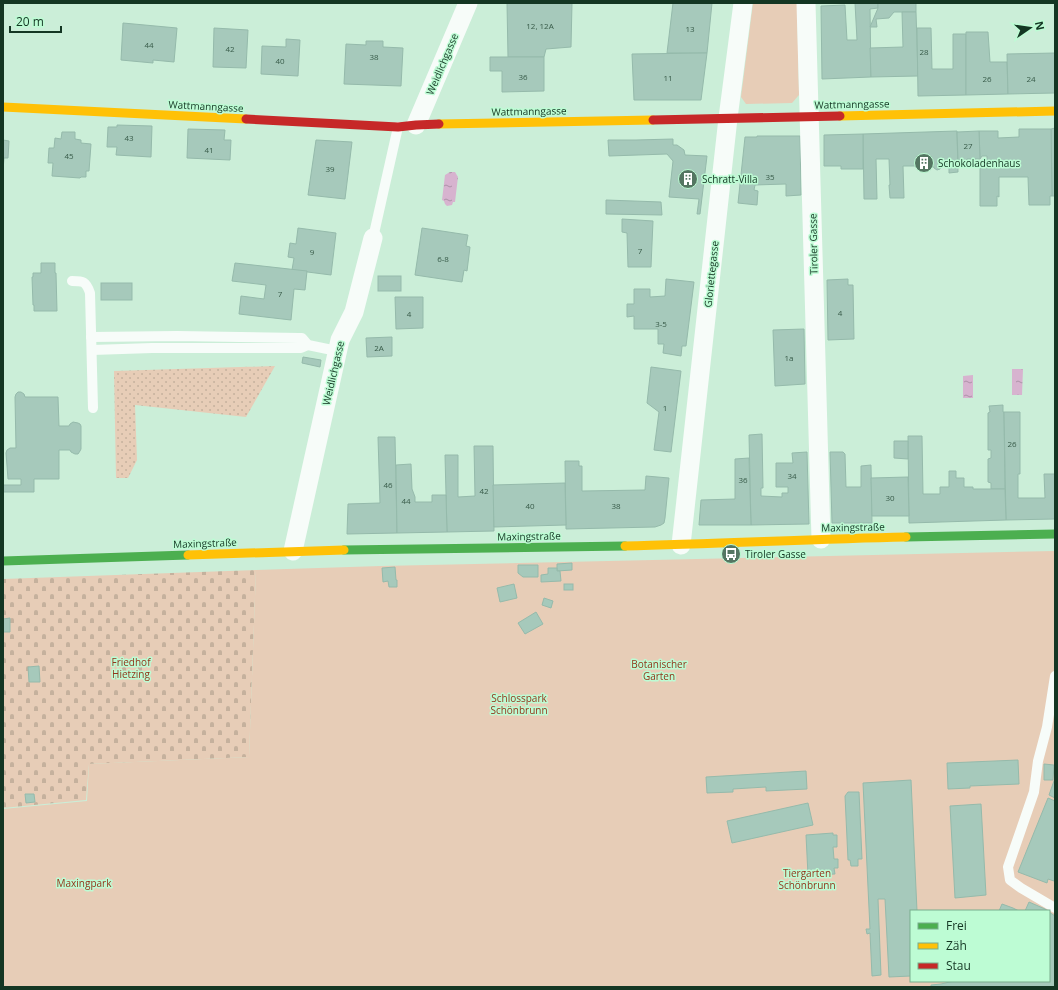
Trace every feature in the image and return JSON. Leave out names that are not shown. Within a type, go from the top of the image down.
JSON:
[{"type":"street","name":"Weidlichgasse","points":[[416,125],[468,3]]},
{"type":"street","name":"Gloriettegasse","points":[[680,545],[728,118],[743,3]]},
{"type":"street","points":[[806,3],[810,116]]},
{"type":"street","name":"Wattmanngasse","points":[[3,107],[398,127],[416,125],[1055,111]]},
{"type":"street","name":"Tiroler Gasse","points":[[810,116],[820,539]]},
{"type":"street","name":"Weidlichgasse","points":[[293,551],[340,340],[354,312],[373,238]]},
{"type":"street","name":"Maxingstraße","points":[[3,561],[293,551],[680,545],[820,539],[1055,534]]},
{"type":"lane","name":"Weidlichgasse","points":[[373,238],[398,127]]},
{"type":"lane","points":[[72,281],[82,281],[86,284],[90,293],[93,408]]},
{"type":"lane","points":[[91,337],[177,336],[302,338],[308,345]]},
{"type":"lane","points":[[92,350],[152,348],[301,348],[308,345],[338,351]]},
{"type":"lane","points":[[1055,676],[1038,761],[1034,792],[1008,867],[1010,880],[1020,888],[1055,908]]},
{"type":"green space","points":[[753,3],[797,3],[799,95],[792,103],[746,104],[741,97]]},
{"type":"green space","points":[[275,366],[246,417],[135,405],[137,460],[128,478],[116,478],[114,371]]},
{"type":"green space","name":"Schlosspark Schönbrunn","points":[[1055,551],[1055,987],[3,987],[3,809],[87,801],[89,764],[249,757],[256,570]]},
{"type":"green space","name":"Friedhof Hietzing","points":[[256,570],[249,757],[89,764],[86,800],[3,808],[3,579]]},
{"type":"water","points":[[450,172],[455,172],[458,177],[455,202],[453,202],[452,205],[447,206],[442,200],[445,175]]},
{"type":"water","points":[[1012,369],[1023,369],[1022,395],[1012,395]]},
{"type":"water","points":[[973,375],[973,398],[963,398],[963,376]]},
{"type":"building","points":[[507,3],[572,3],[571,47],[546,49],[544,57],[508,57]]},
{"type":"building","points":[[673,3],[712,3],[707,53],[667,53]]},
{"type":"building","points":[[855,3],[878,3],[878,8],[870,9],[871,77],[822,79],[821,6],[845,5],[847,40],[857,40]]},
{"type":"building","points":[[878,3],[916,3],[916,12],[894,12],[889,18],[876,19],[877,27],[870,27],[878,8]]},
{"type":"building","points":[[902,12],[916,12],[918,76],[871,77],[870,48],[903,47]]},
{"type":"building","points":[[123,23],[177,28],[174,62],[153,60],[153,63],[121,60]]},
{"type":"building","points":[[214,28],[248,30],[246,68],[213,67]]},
{"type":"building","points":[[917,28],[931,28],[932,69],[953,69],[953,34],[966,34],[966,95],[918,96]]},
{"type":"building","points":[[966,32],[988,32],[990,62],[1007,62],[1008,94],[966,95]]},
{"type":"building","points":[[286,39],[300,40],[298,76],[261,74],[262,46],[286,47]]},
{"type":"building","points":[[366,41],[383,41],[383,47],[403,48],[401,86],[344,84],[346,44],[366,45]]},
{"type":"building","points":[[707,53],[701,100],[634,100],[632,54]]},
{"type":"building","points":[[1055,53],[1055,93],[1008,94],[1007,54]]},
{"type":"building","points":[[490,57],[544,57],[544,91],[502,92],[502,71],[490,71]]},
{"type":"building","points":[[117,125],[152,126],[151,157],[116,155],[117,147],[107,147],[108,127],[117,127]]},
{"type":"building","points":[[1055,128],[1055,196],[1052,196],[1051,129]]},
{"type":"building","points":[[188,129],[225,130],[224,140],[231,140],[230,160],[187,158]]},
{"type":"building","points":[[1019,129],[1051,129],[1052,196],[1050,196],[1050,205],[1029,205],[1028,177],[999,177],[999,197],[997,196],[997,206],[980,206],[980,168],[987,167],[987,156],[982,156],[980,159],[979,131],[998,131],[998,138],[1019,137]]},
{"type":"building","name":"Schokoladenhaus","points":[[957,131],[958,172],[949,173],[949,166],[942,166],[937,170],[933,166],[903,166],[904,198],[890,198],[889,159],[876,159],[877,199],[864,199],[863,134]]},
{"type":"building","points":[[979,131],[980,159],[958,160],[957,132]]},
{"type":"building","points":[[62,132],[75,132],[75,139],[81,140],[81,143],[91,144],[89,171],[86,171],[86,177],[52,176],[53,163],[48,163],[49,148],[54,148],[55,138],[61,139]]},
{"type":"building","points":[[863,134],[863,169],[841,169],[841,166],[824,166],[824,135]]},
{"type":"building","points":[[800,136],[801,195],[786,196],[786,184],[755,185],[754,190],[758,191],[757,205],[738,203],[745,137]]},
{"type":"building","name":"Schratt-Villa","points":[[673,139],[673,145],[677,145],[684,150],[685,155],[707,156],[700,214],[697,214],[699,199],[669,197],[673,161],[667,154],[609,156],[608,140]]},
{"type":"building","points":[[3,140],[9,141],[8,158],[4,158],[3,170]]},
{"type":"building","points":[[316,140],[352,142],[345,199],[308,195]]},
{"type":"building","points":[[606,200],[661,202],[662,215],[606,214]]},
{"type":"building","points":[[622,219],[653,221],[651,267],[628,267],[627,233],[622,232]]},
{"type":"building","points":[[298,228],[336,233],[331,275],[292,270],[294,258],[288,257],[290,243],[296,244]]},
{"type":"building","points":[[422,228],[468,235],[466,246],[470,247],[467,271],[464,270],[462,282],[415,275]]},
{"type":"building","points":[[41,263],[55,263],[57,311],[34,311],[32,277],[33,273],[41,273]]},
{"type":"building","points":[[235,263],[307,271],[305,290],[294,289],[291,320],[239,314],[241,296],[264,299],[266,285],[232,281]]},
{"type":"building","points":[[378,276],[401,276],[401,291],[378,291]]},
{"type":"building","points":[[666,279],[694,282],[686,346],[682,346],[681,356],[663,353],[664,344],[658,344],[658,329],[634,329],[634,316],[627,317],[627,304],[634,304],[634,289],[650,289],[650,297],[665,296]]},
{"type":"building","points":[[848,279],[848,285],[853,285],[854,339],[828,340],[827,280]]},
{"type":"building","points":[[101,283],[132,283],[132,300],[101,300]]},
{"type":"building","points":[[395,297],[423,297],[423,328],[396,329]]},
{"type":"building","points":[[804,329],[805,384],[775,386],[773,330]]},
{"type":"building","points":[[392,337],[392,356],[367,357],[366,338]]},
{"type":"building","points":[[303,357],[321,360],[320,367],[302,363]]},
{"type":"building","points":[[651,367],[681,371],[671,452],[654,450],[659,412],[647,403]]},
{"type":"building","points":[[18,392],[24,394],[25,397],[58,397],[59,426],[69,426],[73,422],[80,424],[81,426],[81,449],[78,454],[71,452],[70,450],[59,450],[59,479],[34,479],[34,492],[3,492],[3,485],[21,485],[21,479],[8,479],[6,453],[10,448],[16,448],[15,397]]},
{"type":"building","points":[[1003,405],[1005,489],[991,489],[991,483],[988,482],[988,459],[991,458],[991,450],[988,450],[989,406]]},
{"type":"building","points":[[1004,412],[1020,412],[1020,474],[1018,474],[1018,498],[1045,498],[1044,474],[1055,474],[1055,519],[1006,520]]},
{"type":"building","points":[[762,434],[763,488],[761,488],[761,496],[782,497],[782,493],[788,493],[788,487],[776,487],[776,463],[793,463],[792,453],[807,452],[809,524],[751,525],[749,435]]},
{"type":"building","points":[[908,436],[922,436],[923,494],[940,494],[940,487],[949,487],[949,471],[956,471],[956,478],[964,478],[964,487],[973,487],[973,489],[1005,489],[1006,520],[909,523]]},
{"type":"building","points":[[378,437],[395,437],[397,533],[347,534],[348,504],[380,503]]},
{"type":"building","points":[[894,441],[908,441],[908,459],[894,458]]},
{"type":"building","points":[[474,446],[493,446],[494,531],[447,532],[445,455],[458,455],[458,497],[475,496]]},
{"type":"building","points":[[830,452],[843,452],[845,454],[846,487],[861,487],[861,466],[871,465],[872,523],[832,523]]},
{"type":"building","points":[[749,458],[751,525],[699,525],[701,500],[735,499],[735,459]]},
{"type":"building","points":[[565,461],[579,461],[579,466],[582,466],[582,491],[645,490],[646,476],[669,478],[664,523],[655,527],[566,529]]},
{"type":"building","points":[[411,464],[412,489],[415,502],[432,502],[432,495],[446,495],[447,532],[397,533],[396,465]]},
{"type":"building","points":[[908,477],[909,516],[872,516],[871,478]]},
{"type":"building","points":[[565,483],[566,525],[494,527],[493,485]]},
{"type":"building","points":[[572,563],[572,570],[557,571],[557,564]]},
{"type":"building","points":[[518,565],[538,565],[538,577],[523,577],[518,573]]},
{"type":"building","points":[[395,567],[397,587],[389,587],[388,581],[383,582],[382,568]]},
{"type":"building","points":[[548,568],[557,568],[557,571],[560,571],[561,581],[541,582],[541,575],[548,574]]},
{"type":"building","points":[[514,584],[517,598],[500,602],[497,588]]},
{"type":"building","points":[[564,584],[573,584],[573,590],[564,590]]},
{"type":"building","points":[[544,598],[553,601],[551,608],[542,605]]},
{"type":"building","points":[[536,612],[543,624],[525,634],[518,623]]},
{"type":"building","points":[[10,618],[10,632],[3,632],[3,619]]},
{"type":"building","points":[[39,666],[40,682],[29,682],[28,667]]},
{"type":"building","points":[[1018,760],[1019,784],[970,786],[970,788],[948,789],[947,763]]},
{"type":"building","points":[[1044,764],[1054,765],[1053,780],[1044,780]]},
{"type":"building","points":[[806,771],[807,789],[766,791],[766,787],[733,789],[733,792],[707,793],[706,777]]},
{"type":"building","points":[[1055,778],[1055,798],[1049,795]]},
{"type":"building","points":[[911,780],[917,910],[910,910],[910,976],[889,977],[885,899],[878,899],[881,975],[872,976],[870,933],[867,934],[866,929],[870,929],[863,783]]},
{"type":"building","points":[[848,792],[859,792],[862,859],[858,859],[858,866],[851,866],[850,860],[848,860],[845,796]]},
{"type":"building","points":[[25,794],[34,794],[35,802],[26,803]]},
{"type":"building","points":[[1048,798],[1055,801],[1055,878],[1054,881],[1048,879],[1047,883],[1018,872]]},
{"type":"building","points":[[808,803],[813,825],[732,843],[727,821]]},
{"type":"building","points":[[981,804],[986,895],[955,898],[950,806]]},
{"type":"building","points":[[833,833],[833,835],[837,835],[837,847],[833,847],[834,859],[838,859],[838,868],[834,868],[835,874],[808,875],[806,835]]},
{"type":"building","points":[[1029,902],[1046,910],[1025,910]]},
{"type":"building","points":[[1002,904],[1017,910],[999,910]]},
{"type":"building","points":[[1050,913],[1055,916],[1055,987],[931,987],[931,985],[950,982],[1050,982]]},
{"type":"traffic: fast","points":[[906,537],[1055,534]]},
{"type":"traffic: fast","points":[[344,550],[625,546]]},
{"type":"traffic: fast","points":[[3,561],[188,555]]},
{"type":"traffic: slow","points":[[3,107],[246,119]]},
{"type":"traffic: slow","points":[[840,116],[1055,111]]},
{"type":"traffic: slow","points":[[439,124],[653,120]]},
{"type":"traffic: slow","points":[[625,546],[906,537]]},
{"type":"traffic: slow","points":[[188,555],[344,550]]},
{"type":"traffic: jam","points":[[653,120],[840,116]]},
{"type":"traffic: jam","points":[[246,119],[398,127],[439,124]]},
{"type":"place","name":"Schokoladenhaus","points":[[924,163]]},
{"type":"place","name":"Schratt-Villa","points":[[688,179]]},
{"type":"place","name":"Tiroler Gasse","points":[[731,554]]},
{"type":"park label","name":"Botanischer Garten","points":[[659,670]]},
{"type":"park label","name":"Tiergarten Schönbrunn","points":[[807,878]]},
{"type":"park label","name":"Maxingpark","points":[[84,883]]}]
